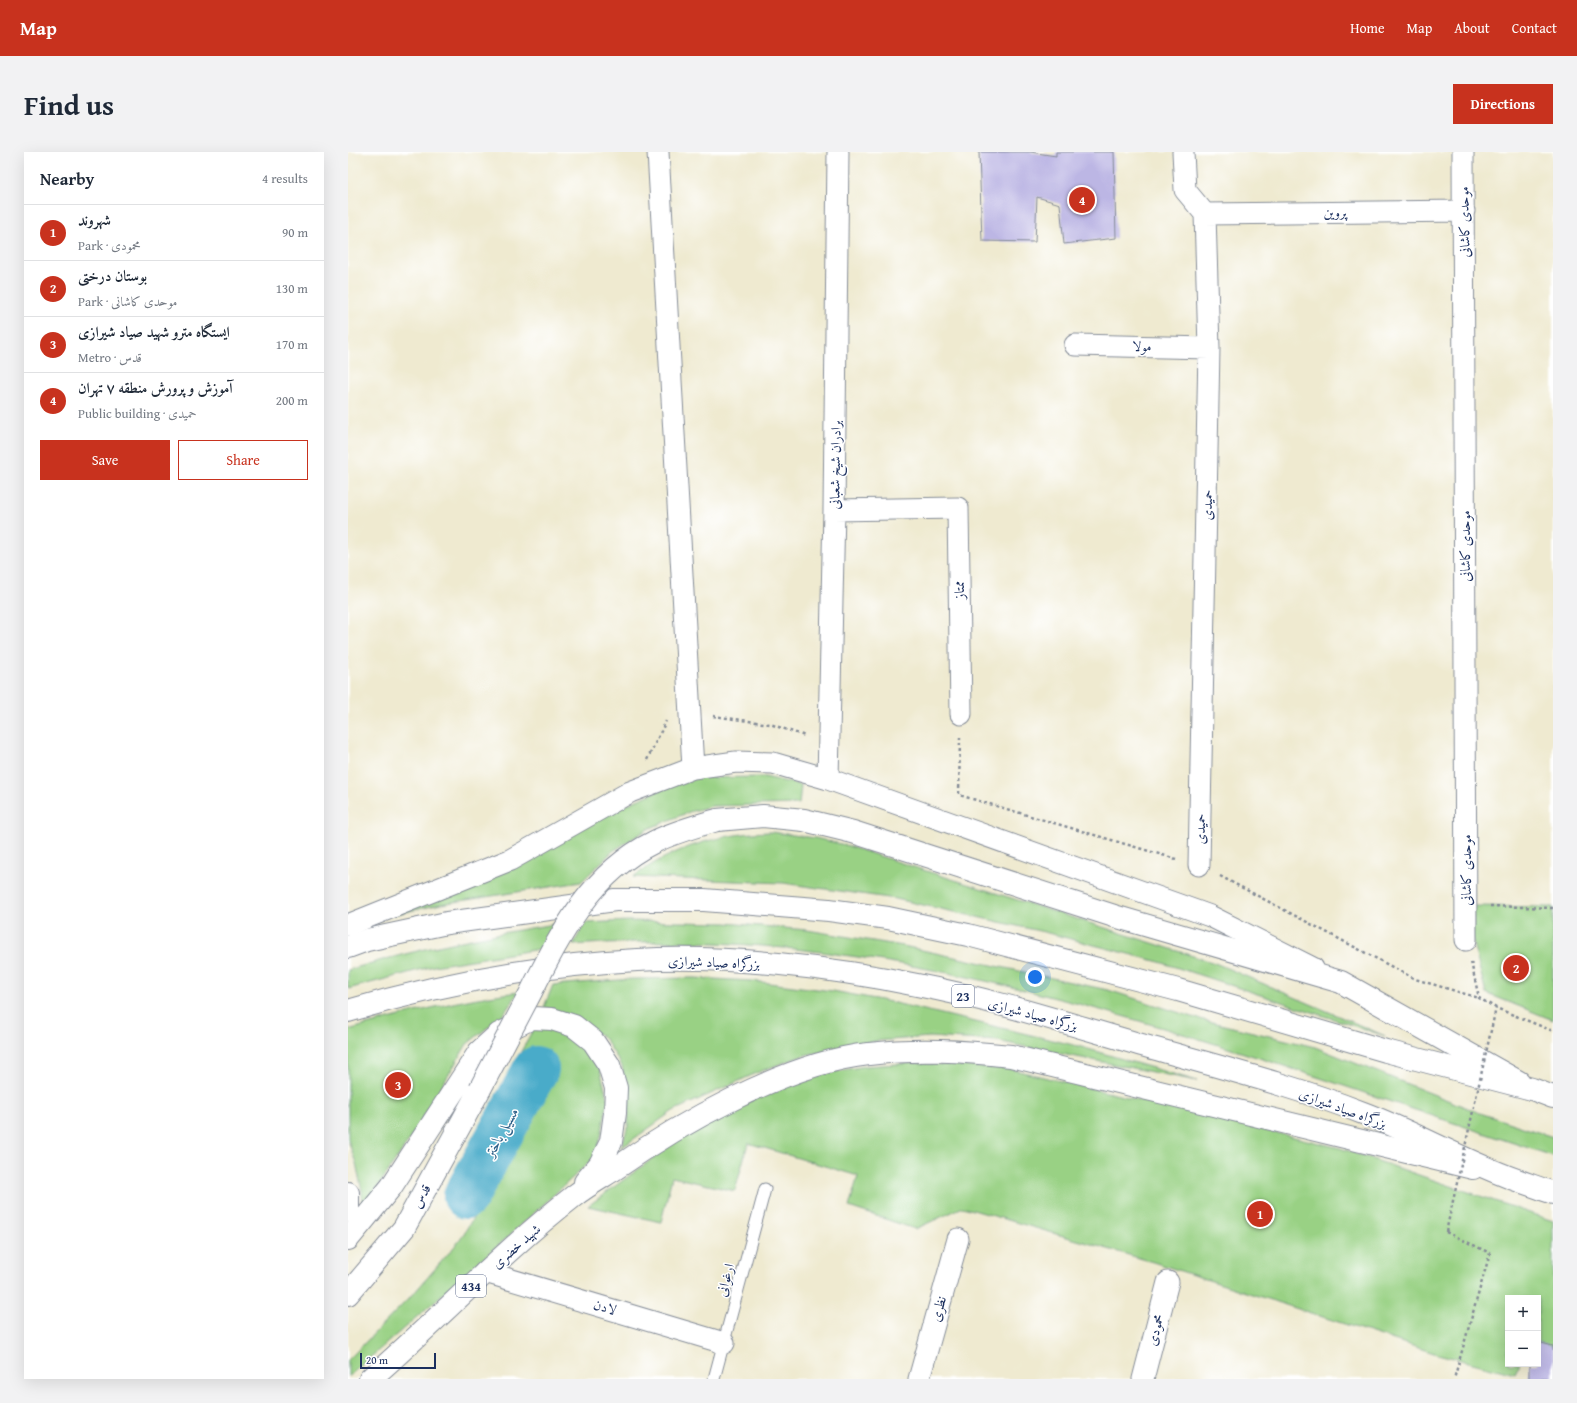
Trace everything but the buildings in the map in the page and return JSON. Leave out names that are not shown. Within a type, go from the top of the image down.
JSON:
[{"type":"main road","name":"قدس","points":[[348,1294],[404,1228],[480,1089],[563,930],[591,892],[607,876],[653,842],[676,832],[717,820],[763,816],[804,820],[846,830],[1114,916],[1341,982],[1532,1089]]},
{"type":"main road","points":[[348,947],[374,939],[447,923],[615,900],[704,900],[829,910],[888,918],[968,934],[1178,990],[1386,1051],[1532,1089],[1553,1093]]},
{"type":"main road","name":"بزرگراه صیاد شیرازی","points":[[348,1011],[441,986],[571,965],[640,960],[686,960],[771,964],[808,968],[918,985],[1039,1015],[1266,1081],[1363,1113],[1505,1176],[1553,1193]]},
{"type":"main road","points":[[348,1239],[391,1188],[479,1052],[499,1034],[532,1018],[552,1020],[574,1026],[593,1041],[609,1065],[616,1088],[615,1113],[611,1142],[600,1164],[574,1196]]},
{"type":"main road","points":[[574,1196],[693,1118],[748,1091],[820,1064],[867,1054],[915,1050],[1011,1056],[1505,1176]]},
{"type":"main road","points":[[1532,1089],[1553,1097]]},
{"type":"main road","points":[[348,1193],[348,1211]]},
{"type":"main road","name":"شهید خضری","points":[[370,1379],[485,1272],[574,1196]]},
{"type":"street","points":[[658,152],[693,768]]},
{"type":"street","name":"برادران شیخ شعبانی","points":[[828,779],[834,510],[838,152]]},
{"type":"street","points":[[1183,152],[1185,190],[1205,214]]},
{"type":"street","name":"موحدی کاشانی","points":[[1463,152],[1466,940]]},
{"type":"street","name":"پروین","points":[[1205,214],[1464,211]]},
{"type":"street","name":"حمیدی","points":[[1199,866],[1210,348],[1205,214]]},
{"type":"street","name":"مولا","points":[[1075,345],[1210,348]]},
{"type":"street","name":"ممتاز","points":[[834,510],[958,508],[961,714]]},
{"type":"street","points":[[348,926],[510,860],[630,792],[693,768],[736,762],[773,763],[828,779],[1210,916],[1341,982]]},
{"type":"street","name":"نظری","points":[[919,1379],[958,1239]]},
{"type":"street","name":"لادن","points":[[485,1272],[724,1343]]},
{"type":"street","name":"محمودی","points":[[1143,1379],[1168,1282]]},
{"type":"lane","name":"ارغوانی","points":[[714,1379],[765,1189]]},
{"type":"path","points":[[961,714],[959,795],[1199,866],[1415,979],[1479,998],[1496,1008],[1553,1031]]},
{"type":"path","points":[[1466,906],[1553,908]]},
{"type":"path","points":[[1466,940],[1479,998]]},
{"type":"path","points":[[1454,1379],[1490,1253],[1446,1232],[1496,1008]]},
{"type":"green space","points":[[765,777],[801,785],[799,804],[712,806],[689,812],[648,829],[613,851],[581,882],[441,904],[392,915],[612,811],[687,778]]},
{"type":"green space","points":[[771,832],[815,838],[845,845],[1215,963],[1385,1036],[1163,963],[1044,932],[896,899],[783,883],[633,877],[665,857],[699,844],[734,835]]},
{"type":"green space","points":[[1473,906],[1553,907],[1553,1020],[1486,993],[1473,944]]},
{"type":"green space","points":[[629,921],[726,923],[807,930],[903,946],[1108,990],[1199,1019],[1315,1047],[1480,1113],[1553,1137],[1553,1156],[1193,1037],[1072,1002],[949,973],[825,953],[700,942],[573,945],[585,923]]},
{"type":"green space","points":[[555,924],[540,949],[434,966],[348,989],[348,970],[451,943]]},
{"type":"green space","points":[[694,978],[753,981],[833,991],[886,1001],[1078,1046],[1197,1081],[997,1041],[930,1037],[876,1041],[805,1055],[761,1071],[673,1111],[621,1148],[628,1126],[629,1101],[622,1066],[605,1039],[576,1018],[544,1007],[553,985],[632,979]]},
{"type":"green space","points":[[519,992],[502,1016],[467,1044],[410,1139],[361,1212],[362,1191],[356,1163],[348,1140],[348,1030],[411,1013],[476,998]]},
{"type":"green space","points":[[536,1024],[563,1032],[582,1042],[598,1062],[608,1100],[601,1137],[594,1158],[508,1237],[348,1377],[348,1360],[415,1292],[460,1240],[557,1076],[518,1057]]},
{"type":"green space","points":[[915,1063],[1010,1069],[1340,1148],[1553,1221],[1553,1346],[1541,1343],[1541,1295],[1505,1295],[1505,1367],[1518,1367],[1515,1374],[1434,1353],[1153,1262],[963,1207],[915,1229],[849,1207],[858,1176],[748,1143],[735,1191],[672,1177],[661,1222],[588,1206],[678,1140],[717,1116],[792,1082],[832,1072],[866,1066]]},
{"type":"waterway","name":"مسیل باختر","points":[[466,1196],[536,1069]]},
{"type":"place","name":"آموزش و پرورش منطقه ۷ تهران","points":[[1082,200]]},
{"type":"place","name":"بوستان درختی","points":[[1516,968]]},
{"type":"place","name":"ایستگاه مترو شهید صیاد شیرازی","points":[[398,1085]]},
{"type":"place","name":"شهروند","points":[[1260,1214]]}]
